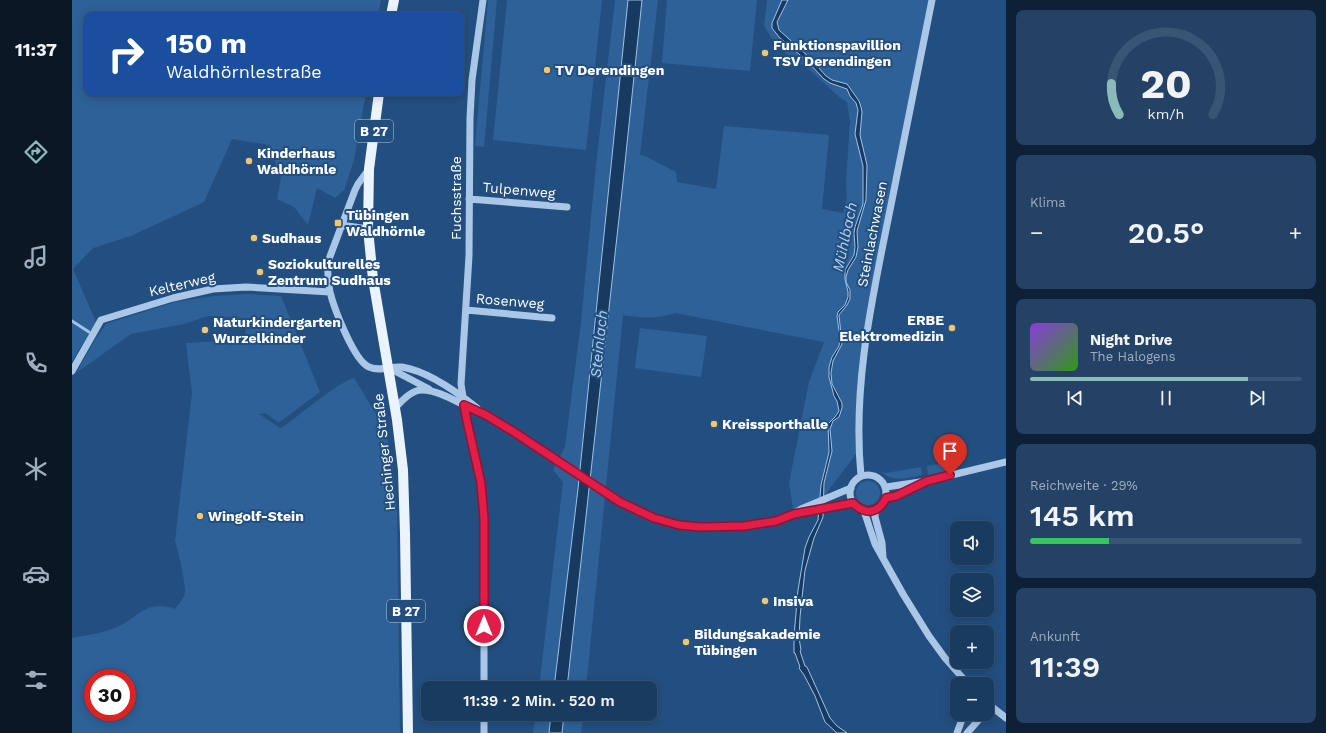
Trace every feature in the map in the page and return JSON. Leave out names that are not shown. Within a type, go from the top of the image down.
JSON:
[{"type":"main road","points":[[392,12],[394,0]]},
{"type":"main road","name":"Hechinger Straße","points":[[379,96],[369,169],[368,229],[373,279],[396,408],[402,463],[404,496],[408,733]]},
{"type":"street","name":"Fuchsstraße","points":[[483,0],[472,80],[468,256],[461,384],[467,421],[481,483],[484,518],[484,681]]},
{"type":"street","name":"Steinlachwasen","points":[[861,476],[859,450],[859,402],[865,341],[881,252],[932,0]]},
{"type":"street","name":"Hechinger Straße","points":[[369,169],[358,184],[329,259],[328,266],[330,292],[342,324],[359,359],[364,364],[375,370],[388,368]]},
{"type":"street","name":"Tulpenweg","points":[[469,199],[567,207]]},
{"type":"street","points":[[341,225],[368,229]]},
{"type":"street","name":"Kelterweg","points":[[72,371],[101,320],[173,298],[213,289],[246,287],[330,292]]},
{"type":"street","name":"Rosenweg","points":[[466,310],[552,318]]},
{"type":"street","points":[[388,368],[397,366],[420,372],[463,397],[486,415],[620,502],[644,514],[679,525],[701,527],[744,526],[784,518],[794,514],[853,503]]},
{"type":"street","points":[[388,368],[486,415]]},
{"type":"street","points":[[396,408],[406,396],[420,390],[434,391]]},
{"type":"street","points":[[886,487],[927,481],[1006,462]]},
{"type":"street","points":[[879,543],[865,514],[853,503],[850,498],[853,483],[861,476],[869,475],[878,477],[886,487],[886,498],[875,514],[879,543],[883,557],[903,594],[929,636],[945,658],[962,677]]},
{"type":"street","points":[[886,498],[896,496],[927,481]]},
{"type":"street","points":[[794,514],[801,509],[851,488]]},
{"type":"street","points":[[865,514],[870,512],[875,514]]},
{"type":"street","points":[[994,710],[1006,718]]},
{"type":"street","points":[[484,721],[484,733]]},
{"type":"street","points":[[957,733],[961,721]]},
{"type":"street","points":[[967,733],[978,721]]},
{"type":"shaded area","points":[[72,0],[381,0],[379,12],[84,12],[84,96],[365,96],[354,160],[344,190],[335,198],[317,188],[308,225],[294,207],[277,199],[281,178],[269,145],[232,139],[204,202],[131,236],[93,248],[73,269],[96,322],[72,361]]},
{"type":"shaded area","points":[[488,0],[497,0],[484,147],[475,146]]},
{"type":"shaded area","name":"TV Derendingen","points":[[507,0],[602,0],[586,150],[493,140]]},
{"type":"shaded area","points":[[615,0],[658,0],[640,155],[645,156],[676,172],[677,182],[716,189],[724,126],[829,135],[822,209],[843,213],[847,198],[846,183],[850,122],[847,102],[839,97],[811,71],[778,48],[764,26],[767,0],[932,0],[870,311],[859,450],[828,491],[826,505],[794,514],[789,483],[809,382],[824,342],[675,313],[649,317],[623,315],[587,681],[540,681],[563,482],[553,470],[565,447],[581,322],[596,165]]},
{"type":"shaded area","points":[[667,0],[757,0],[750,71],[662,63]]},
{"type":"shaded area","points":[[247,294],[281,296],[320,392],[281,421],[278,422],[265,413],[259,414],[280,428],[283,427],[336,387],[354,378],[385,429],[393,471],[397,509],[400,733],[72,733],[72,638],[112,629],[148,608],[164,606],[175,609],[185,592],[180,559],[175,541],[192,393],[186,343],[219,341],[243,343],[246,328],[241,318],[208,316],[184,324],[131,334],[76,373],[106,324],[175,302],[215,296]]},
{"type":"shaded area","points":[[640,328],[707,336],[701,377],[635,368]]},
{"type":"shaded area","points":[[948,463],[948,468],[946,471],[928,475],[927,466]]},
{"type":"shaded area","points":[[921,467],[922,475],[901,479],[891,478],[881,472],[886,473]]},
{"type":"shaded area","points":[[863,481],[873,481],[880,488],[880,498],[873,505],[863,505],[856,498],[856,488]]},
{"type":"shaded area","points":[[535,721],[583,721],[581,733],[533,733]]},
{"type":"water","name":"Steinlach","points":[[628,0],[642,0],[568,681],[555,681],[578,489]]},
{"type":"water","points":[[782,0],[788,0],[777,22],[779,30],[810,58],[826,76],[832,80],[847,84],[859,101],[862,112],[860,135],[867,165],[866,200],[857,231],[858,247],[856,257],[848,270],[846,277],[846,282],[850,290],[850,299],[839,315],[842,344],[833,361],[831,373],[832,384],[842,403],[842,408],[839,417],[833,421],[830,429],[832,451],[824,483],[823,517],[814,538],[805,570],[799,638],[800,651],[805,666],[807,667],[830,718],[837,726],[847,733],[837,733],[825,722],[815,696],[799,668],[800,667],[794,653],[794,636],[798,590],[805,548],[818,520],[821,485],[829,452],[828,424],[839,411],[829,377],[829,367],[832,357],[839,346],[840,338],[837,316],[838,312],[845,305],[848,297],[845,279],[845,270],[854,255],[855,227],[863,204],[863,166],[855,134],[858,110],[856,103],[850,96],[847,89],[830,83],[824,79],[807,61],[779,37],[772,28],[772,23]]},
{"type":"water","points":[[550,721],[563,721],[562,733],[549,733]]},
{"type":"waterway","points":[[72,321],[89,332]]},
{"type":"place","name":"Funktionspavillion TSV Derendingen","points":[[765,53]]},
{"type":"place","name":"TV Derendingen","points":[[547,70]]},
{"type":"place","name":"Kinderhaus Waldhörnle","points":[[249,161]]},
{"type":"place","name":"Tübingen Waldhörnle","points":[[338,223]]},
{"type":"place","name":"Sudhaus","points":[[254,238]]},
{"type":"place","name":"Soziokulturelles Zentrum Sudhaus","points":[[260,272]]},
{"type":"place","name":"ERBE Elektromedizin","points":[[952,328]]},
{"type":"place","name":"Naturkindergarten Wurzelkinder","points":[[205,330]]},
{"type":"place","name":"Kreissporthalle","points":[[714,424]]},
{"type":"place","name":"Wingolf-Stein","points":[[200,516]]},
{"type":"place","name":"Insiva","points":[[765,601]]},
{"type":"place","name":"Bildungsakademie Tübingen","points":[[686,642]]},
{"type":"route","points":[[484,626],[484,518],[481,483],[464,405],[486,415],[514,432],[620,502],[654,518],[679,525],[701,527],[744,526],[776,521],[794,514],[853,503],[864,511],[870,512],[883,504],[886,498],[896,496],[927,481],[950,475]]},
{"type":"water label","name":"Mühlbach","points":[[845,237]]}]
